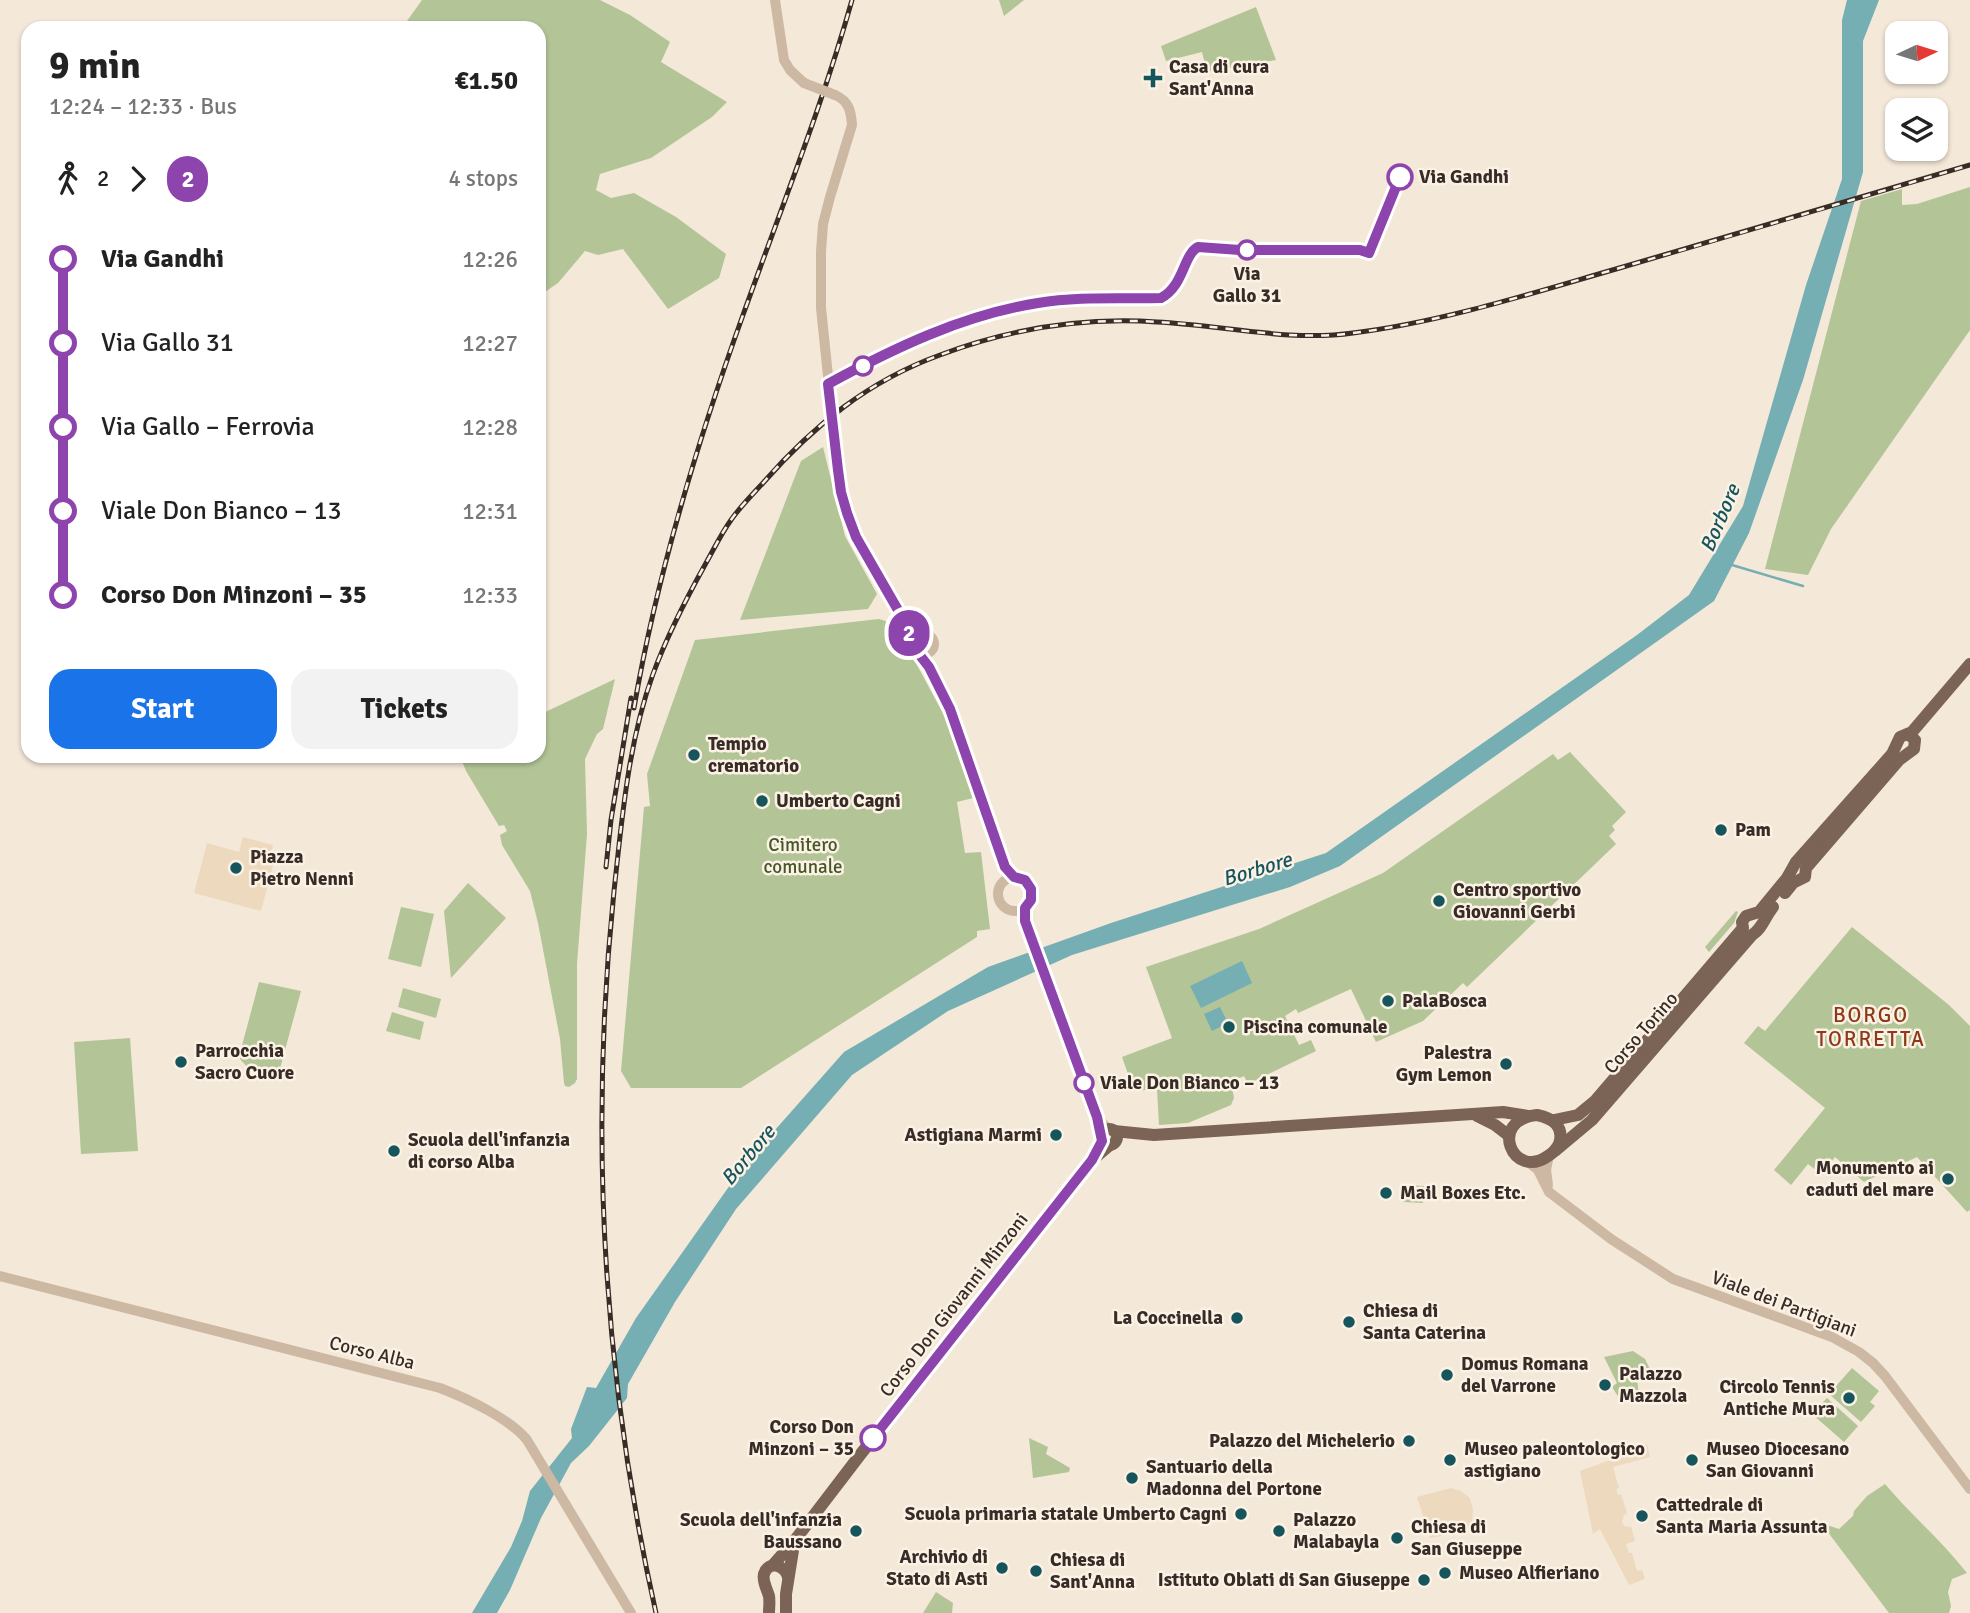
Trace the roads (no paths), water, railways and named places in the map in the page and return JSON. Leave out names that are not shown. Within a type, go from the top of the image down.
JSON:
[{"type":"main road","name":"Corso Torino","points":[[1912,737],[1912,732],[1970,664]]},
{"type":"main road","name":"Corso Torino","points":[[1554,1120],[1578,1115],[1595,1101],[1747,931],[1759,930],[1764,918],[1793,883],[1805,877],[1801,864],[1892,754],[1900,737],[1912,737],[1970,675]]},
{"type":"main road","name":"Corso Torino","points":[[1552,1153],[1592,1120],[1747,931]]},
{"type":"main road","name":"Corso Don Giovanni Minzoni","points":[[773,1565],[1108,1138],[1503,1112],[1528,1116]]},
{"type":"main road","points":[[1474,1115],[1486,1119],[1508,1135]]},
{"type":"main road","points":[[1528,1116],[1554,1120],[1559,1127],[1560,1136],[1552,1153],[1543,1160],[1527,1161],[1513,1153],[1508,1135],[1515,1123],[1528,1116]]},
{"type":"main road","name":"Corso Don Giovanni Minzoni","points":[[786,1613],[786,1594],[795,1540]]},
{"type":"main road","points":[[769,1613],[769,1595],[764,1574],[766,1570],[773,1565],[781,1566],[789,1577]]},
{"type":"street","points":[[775,0],[784,60],[790,70],[804,83],[848,103],[851,114],[852,125],[830,197],[822,243],[821,307],[841,492],[856,537],[906,624],[950,709],[1009,879]]},
{"type":"street","points":[[906,624],[920,635],[927,635],[932,639],[929,667]]},
{"type":"street","points":[[920,635],[915,639],[917,649],[923,654],[932,650]]},
{"type":"street","points":[[1009,879],[1025,880],[1031,889],[1031,900],[1021,910],[1006,909],[999,901],[998,890],[1009,879]]},
{"type":"street","points":[[1021,910],[1097,1117],[1108,1138]]},
{"type":"street","points":[[1549,1192],[1546,1170],[1552,1153]]},
{"type":"street","name":"Viale dei Partigiani","points":[[1527,1161],[1538,1171],[1549,1192],[1611,1239],[1673,1279],[1832,1337],[1859,1352],[1885,1376],[1970,1489]]},
{"type":"street","name":"Corso Alba","points":[[0,1276],[440,1388],[478,1405],[517,1430],[527,1440],[631,1613]]},
{"type":"water","points":[[1847,0],[1879,0],[1863,41],[1863,172],[1803,380],[1749,533],[1714,601],[1340,866],[1290,887],[1072,955],[948,1011],[852,1075],[736,1209],[675,1302],[628,1384],[627,1398],[589,1446],[571,1463],[541,1518],[510,1590],[497,1613],[472,1613],[511,1547],[530,1491],[572,1438],[571,1429],[587,1387],[596,1388],[636,1318],[764,1137],[775,1130],[844,1052],[988,967],[1111,923],[1326,853],[1637,635],[1689,595],[1743,506],[1806,285],[1842,179],[1842,20]]},
{"type":"water","points":[[1242,961],[1252,983],[1201,1008],[1190,986]]},
{"type":"water","points":[[1220,1007],[1228,1023],[1212,1031],[1204,1014]]},
{"type":"waterway","points":[[1732,565],[1803,586]]},
{"type":"railway","points":[[634,708],[654,608],[694,460],[814,119],[852,0]]},
{"type":"railway","points":[[656,1613],[638,1524],[613,1344],[602,1163],[606,982],[623,809],[644,700],[658,660],[684,604],[724,531],[746,501],[782,462],[843,407],[889,378],[914,366],[993,338],[1047,327],[1102,321],[1157,322],[1304,336],[1386,328],[1452,315],[1518,297],[1970,165]]},
{"type":"railway","points":[[606,867],[631,698]]},
{"type":"place","name":"Casa di cura Sant'Anna","points":[[1153,78]]},
{"type":"place","name":"Via Gandhi","points":[[1400,177]]},
{"type":"place","name":"Via Gallo 31","points":[[1247,250]]},
{"type":"place","name":"Tempio crematorio","points":[[694,755]]},
{"type":"place","name":"Umberto Cagni","points":[[762,801]]},
{"type":"place","name":"Pam","points":[[1721,830]]},
{"type":"place","name":"Piazza Pietro Nenni","points":[[236,868]]},
{"type":"place","name":"Centro sportivo Giovanni Gerbi","points":[[1439,901]]},
{"type":"place","name":"PalaBosca","points":[[1388,1001]]},
{"type":"place","name":"Piscina comunale","points":[[1229,1027]]},
{"type":"place","name":"Parrocchia Sacro Cuore","points":[[181,1062]]},
{"type":"place","name":"Palestra Gym Lemon","points":[[1506,1064]]},
{"type":"place","name":"Viale Don Bianco – 13","points":[[1084,1083]]},
{"type":"place","name":"Astigiana Marmi","points":[[1056,1135]]},
{"type":"place","name":"Scuola dell'infanzia di corso Alba","points":[[394,1151]]},
{"type":"place","name":"Monumento ai caduti del mare","points":[[1948,1179]]},
{"type":"place","name":"Mail Boxes Etc.","points":[[1386,1193]]},
{"type":"place","name":"La Coccinella","points":[[1237,1318]]},
{"type":"place","name":"Chiesa di Santa Caterina","points":[[1349,1322]]},
{"type":"place","name":"Domus Romana del Varrone","points":[[1447,1375]]},
{"type":"place","name":"Palazzo Mazzola","points":[[1605,1385]]},
{"type":"place","name":"Circolo Tennis Antiche Mura","points":[[1849,1398]]},
{"type":"place","name":"Corso Don Minzoni – 35","points":[[873,1438]]},
{"type":"place","name":"Palazzo del Michelerio","points":[[1409,1441]]},
{"type":"place","name":"Museo paleontologico astigiano","points":[[1450,1460]]},
{"type":"place","name":"Museo Diocesano San Giovanni","points":[[1692,1460]]},
{"type":"place","name":"Santuario della Madonna del Portone","points":[[1132,1478]]},
{"type":"place","name":"Scuola primaria statale Umberto Cagni","points":[[1241,1514]]},
{"type":"place","name":"Cattedrale di Santa Maria Assunta","points":[[1642,1516]]},
{"type":"place","name":"Scuola dell'infanzia Baussano","points":[[856,1531]]},
{"type":"place","name":"Palazzo Malabayla","points":[[1279,1531]]},
{"type":"place","name":"Chiesa di San Giuseppe","points":[[1397,1538]]},
{"type":"place","name":"Archivio di Stato di Asti","points":[[1002,1568]]},
{"type":"place","name":"Chiesa di Sant'Anna","points":[[1036,1571]]},
{"type":"place","name":"Museo Alfieriano","points":[[1445,1573]]},
{"type":"place","name":"Istituto Oblati di San Giuseppe","points":[[1424,1580]]},
{"type":"district","name":"BORGO TORRETTA","points":[[1871,1027]]},
{"type":"water label","name":"Borbore","points":[[1720,518]]},
{"type":"water label","name":"Borbore","points":[[1257,869]]},
{"type":"water label","name":"Borbore","points":[[748,1155]]},
{"type":"park label","name":"Cimitero comunale","points":[[803,856]]}]
